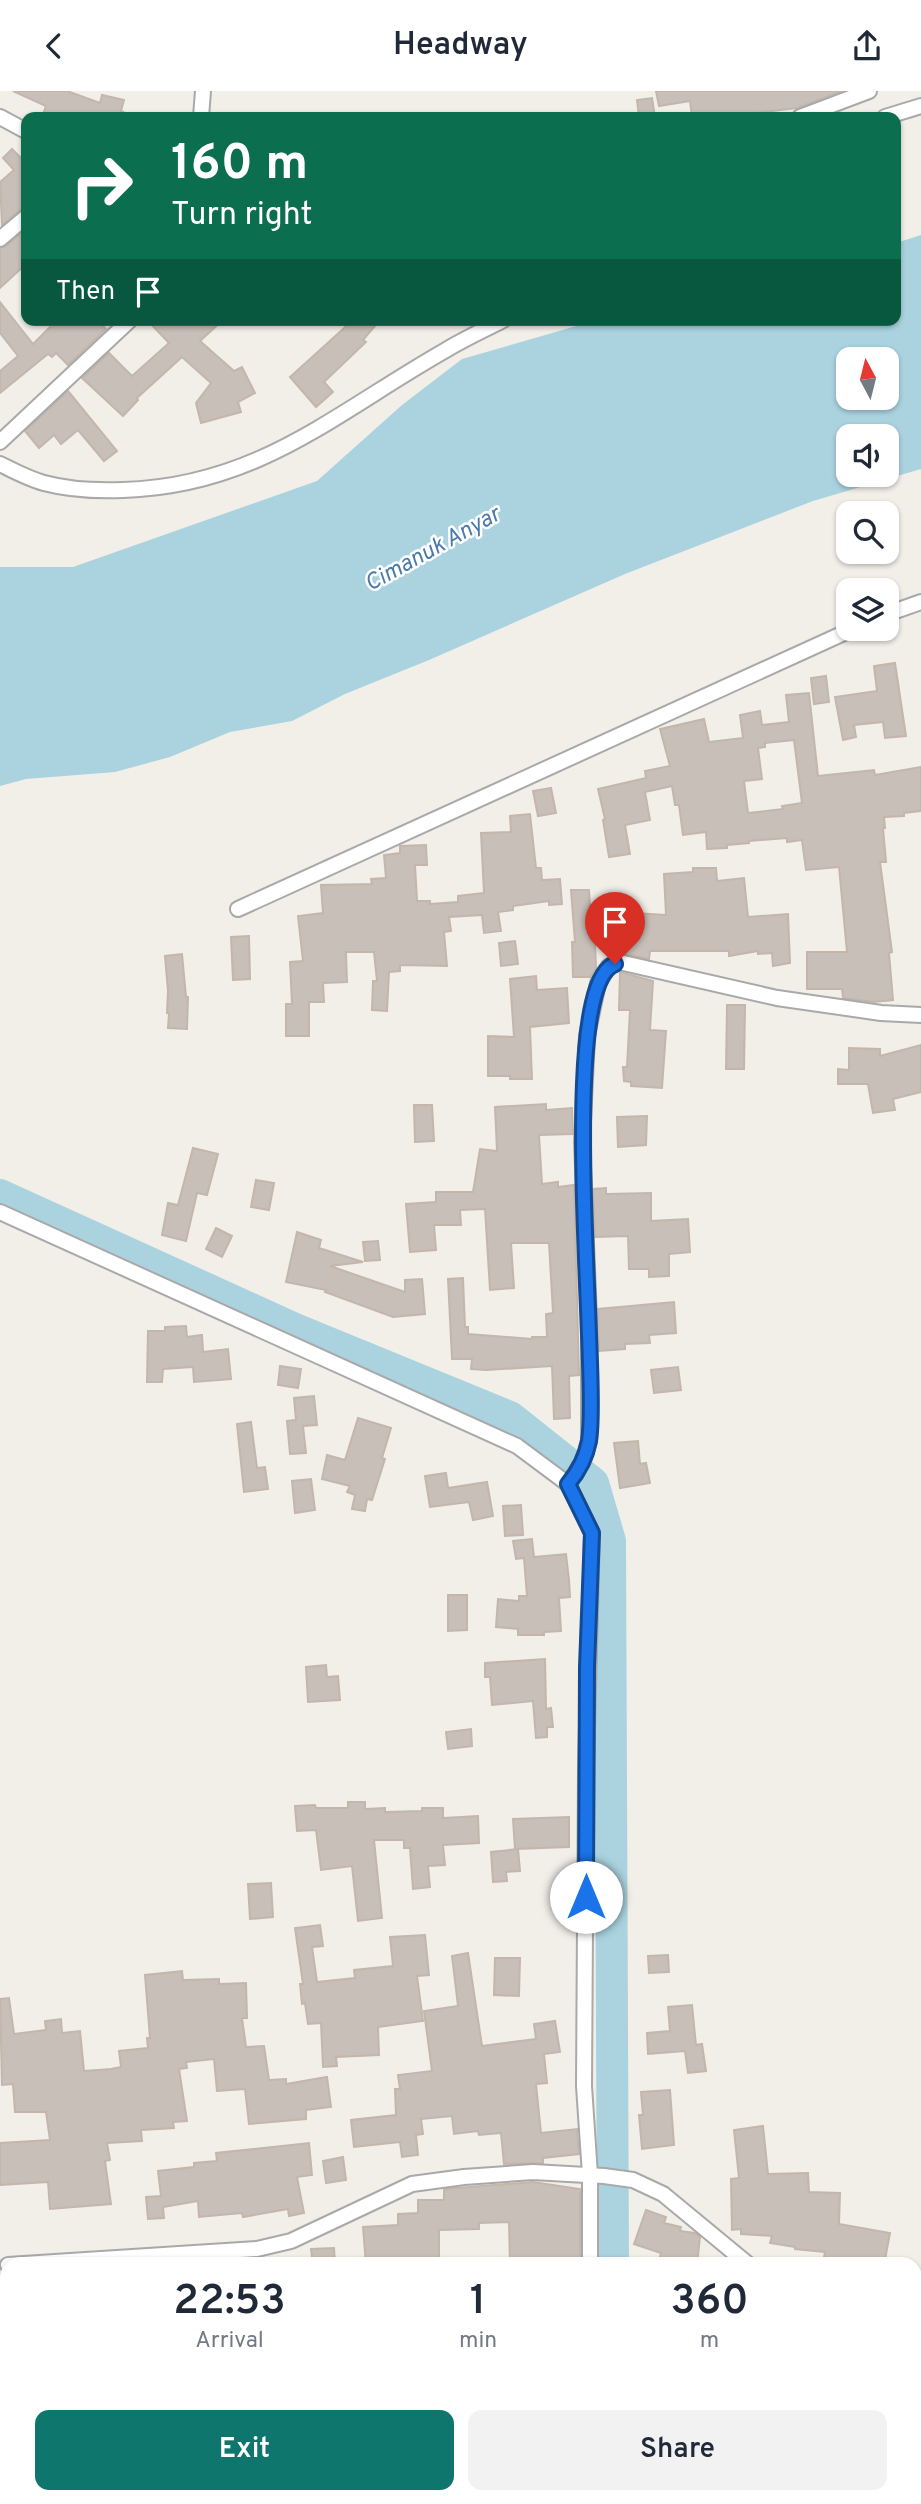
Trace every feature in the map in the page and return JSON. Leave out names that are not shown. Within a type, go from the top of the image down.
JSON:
[{"type":"street","points":[[201,112],[203,91]]},
{"type":"street","points":[[813,112],[869,91]]},
{"type":"street","points":[[901,112],[921,106]]},
{"type":"street","points":[[0,117],[21,128]]},
{"type":"street","points":[[0,239],[21,221]]},
{"type":"street","points":[[0,442],[124,326]]},
{"type":"street","points":[[0,464],[43,483],[89,491],[139,489],[197,482],[237,470],[276,453],[446,350],[492,326]]},
{"type":"street","points":[[899,610],[921,602]]},
{"type":"street","points":[[238,909],[836,637]]},
{"type":"street","points":[[571,1481],[583,1461],[589,1441],[582,1142],[587,1036],[598,983],[603,972],[609,966],[619,963],[777,998],[881,1013],[921,1015]]},
{"type":"street","points":[[0,1212],[517,1446],[571,1481],[592,1533],[588,1654],[584,2086],[597,2175],[591,2257]]},
{"type":"street","points":[[110,2257],[257,2249],[291,2241],[412,2184],[533,2172],[597,2175],[633,2180],[663,2194],[739,2257]]},
{"type":"water","name":"Cimanuk Anyar","points":[[921,235],[921,469],[899,476],[899,424],[836,424],[836,487],[860,487],[813,501],[625,574],[345,694],[292,721],[230,732],[170,757],[115,772],[26,779],[0,786],[0,567],[73,567],[317,481],[402,405],[462,359],[576,326],[901,326],[901,241]]},
{"type":"building","points":[[13,91],[67,91],[100,103],[102,95],[124,100],[123,112],[44,112],[46,106]]},
{"type":"building","points":[[656,91],[842,91],[797,108],[764,112],[691,112],[690,101],[659,106]]},
{"type":"building","points":[[652,98],[654,112],[638,112],[637,100]]},
{"type":"building","points":[[12,149],[21,158],[21,210],[2,225],[0,182],[14,170],[3,158]]},
{"type":"building","points":[[21,233],[21,269],[0,288],[0,248]]},
{"type":"building","points":[[0,302],[33,344],[51,326],[103,326],[106,329],[68,365],[56,353],[52,357],[48,354],[0,393],[0,371],[18,356],[0,333]]},
{"type":"building","points":[[153,326],[216,326],[200,341],[234,371],[242,367],[255,393],[238,402],[241,412],[201,423],[196,403],[211,383],[182,357],[137,398],[123,416],[82,378],[109,353],[132,376],[169,343]]},
{"type":"building","points":[[346,326],[375,326],[363,340],[366,342],[324,382],[333,392],[316,407],[290,377]]},
{"type":"building","points":[[68,391],[117,451],[104,461],[78,430],[61,444],[54,435],[39,448],[25,431]]},
{"type":"building","points":[[895,663],[906,736],[885,738],[883,722],[854,725],[856,737],[843,740],[835,697],[877,691],[874,666]]},
{"type":"building","points":[[826,676],[829,702],[814,704],[811,678]]},
{"type":"building","points":[[809,693],[818,776],[874,770],[875,775],[921,767],[921,811],[904,813],[904,816],[884,817],[886,862],[880,862],[892,952],[889,953],[893,1000],[873,1002],[843,998],[842,989],[807,989],[807,952],[847,952],[839,867],[806,870],[802,840],[787,842],[787,838],[749,841],[727,845],[727,848],[707,849],[706,832],[683,835],[679,805],[675,805],[672,786],[645,792],[650,820],[625,825],[630,854],[609,857],[605,819],[598,789],[646,778],[645,771],[670,766],[660,729],[704,719],[709,742],[743,738],[740,715],[760,711],[762,725],[789,722],[786,695]],"holes":[[[794,740],[802,803],[782,806],[783,809],[748,813],[744,781],[762,779],[758,748],[765,747],[765,743]]]},
{"type":"building","points":[[551,788],[556,813],[538,816],[533,791]]},
{"type":"building","points":[[530,814],[536,868],[541,868],[542,880],[560,879],[562,904],[549,905],[549,901],[513,906],[513,910],[498,912],[501,931],[484,933],[482,915],[449,917],[451,931],[444,932],[447,966],[400,965],[400,971],[389,972],[387,1011],[372,1010],[373,981],[377,981],[374,952],[346,952],[347,982],[323,983],[324,1002],[309,1002],[309,1036],[286,1036],[286,1004],[292,1004],[290,962],[303,961],[298,916],[323,913],[321,885],[372,884],[371,879],[386,878],[384,855],[400,853],[400,846],[426,845],[427,865],[415,865],[417,901],[430,901],[430,904],[458,902],[458,896],[484,893],[481,833],[511,832],[510,816]]},
{"type":"building","points":[[693,868],[716,868],[717,881],[744,878],[748,917],[788,914],[790,963],[773,966],[772,953],[758,954],[758,951],[729,956],[729,951],[650,951],[649,959],[621,953],[622,934],[635,934],[636,913],[666,915],[664,874],[693,872]]},
{"type":"building","points":[[571,890],[589,890],[596,969],[590,977],[573,977],[572,942],[575,942]]},
{"type":"building","points":[[249,936],[250,979],[233,980],[231,937]]},
{"type":"building","points":[[515,941],[518,964],[501,966],[499,943]]},
{"type":"building","points":[[182,954],[188,997],[187,1029],[168,1028],[165,956]]},
{"type":"building","points":[[620,972],[653,981],[650,1030],[666,1031],[662,1088],[631,1086],[631,1082],[624,1081],[623,1067],[627,1067],[630,1010],[619,1010]]},
{"type":"building","points":[[536,976],[537,990],[567,988],[569,1023],[530,1027],[532,1079],[488,1076],[488,1036],[514,1037],[510,979]]},
{"type":"building","points":[[727,1005],[745,1005],[744,1069],[726,1069]]},
{"type":"building","points":[[921,1045],[921,1092],[893,1099],[895,1110],[873,1113],[868,1084],[838,1084],[838,1069],[849,1070],[849,1048],[880,1049],[880,1056]]},
{"type":"building","points":[[546,1104],[546,1110],[572,1108],[573,1134],[539,1135],[542,1184],[558,1182],[558,1187],[574,1185],[579,1375],[569,1376],[570,1418],[554,1419],[552,1366],[471,1369],[472,1359],[452,1359],[448,1279],[463,1278],[465,1327],[468,1327],[468,1334],[532,1339],[547,1337],[546,1314],[553,1313],[549,1243],[511,1243],[514,1288],[490,1290],[485,1209],[460,1210],[461,1225],[434,1225],[436,1250],[410,1252],[406,1204],[436,1202],[436,1192],[473,1192],[480,1149],[497,1151],[495,1107]]},
{"type":"building","points":[[414,1105],[432,1105],[434,1141],[415,1142]]},
{"type":"building","points":[[647,1116],[646,1145],[618,1147],[617,1117]]},
{"type":"building","points":[[193,1148],[218,1154],[207,1195],[197,1193],[186,1241],[162,1235],[168,1203],[178,1205]]},
{"type":"building","points":[[256,1180],[274,1183],[269,1210],[251,1207]]},
{"type":"building","points":[[606,1188],[606,1194],[651,1193],[651,1221],[688,1219],[690,1252],[669,1254],[669,1276],[649,1277],[649,1269],[629,1269],[628,1236],[595,1237],[593,1189]]},
{"type":"building","points":[[216,1228],[232,1236],[222,1257],[206,1249]]},
{"type":"building","points":[[297,1232],[321,1240],[319,1248],[363,1262],[330,1266],[405,1292],[405,1280],[422,1279],[425,1314],[393,1317],[325,1292],[326,1290],[286,1282]]},
{"type":"building","points":[[378,1241],[380,1260],[365,1261],[363,1242]]},
{"type":"building","points":[[674,1302],[676,1333],[649,1335],[650,1343],[625,1344],[625,1349],[599,1351],[598,1309]]},
{"type":"building","points":[[186,1326],[187,1337],[202,1335],[203,1352],[228,1349],[231,1379],[194,1382],[193,1367],[163,1369],[162,1382],[147,1382],[148,1331],[165,1331],[165,1327]]},
{"type":"building","points":[[280,1366],[301,1369],[298,1388],[278,1385]]},
{"type":"building","points":[[678,1367],[681,1390],[654,1393],[651,1370]]},
{"type":"building","points":[[314,1396],[317,1425],[303,1426],[306,1453],[290,1454],[287,1421],[296,1420],[294,1398]]},
{"type":"building","points":[[358,1418],[391,1428],[382,1458],[385,1459],[372,1500],[367,1499],[365,1511],[352,1509],[355,1495],[347,1492],[350,1486],[322,1479],[327,1455],[345,1460]]},
{"type":"building","points":[[251,1422],[257,1468],[265,1467],[268,1489],[244,1492],[237,1424]]},
{"type":"building","points":[[638,1441],[640,1464],[646,1463],[650,1483],[620,1488],[614,1443]]},
{"type":"building","points":[[446,1473],[448,1488],[487,1482],[493,1516],[473,1520],[469,1502],[430,1507],[425,1476]]},
{"type":"building","points":[[311,1479],[315,1510],[295,1513],[292,1481]]},
{"type":"building","points":[[521,1505],[523,1535],[505,1536],[503,1506]]},
{"type":"building","points":[[532,1539],[534,1557],[566,1554],[570,1597],[559,1598],[561,1631],[544,1632],[544,1635],[518,1635],[518,1629],[496,1627],[498,1599],[519,1601],[519,1596],[527,1596],[524,1558],[516,1559],[513,1541]]},
{"type":"building","points":[[448,1595],[467,1595],[467,1630],[448,1631]]},
{"type":"building","points":[[545,1659],[546,1709],[551,1708],[553,1727],[547,1727],[547,1737],[536,1738],[533,1701],[492,1705],[490,1677],[485,1677],[485,1663]]},
{"type":"building","points":[[326,1665],[327,1677],[338,1676],[340,1700],[308,1702],[306,1667]]},
{"type":"building","points":[[471,1729],[472,1746],[448,1749],[446,1732]]},
{"type":"building","points":[[348,1802],[365,1802],[365,1809],[385,1808],[385,1812],[443,1808],[443,1818],[478,1816],[479,1843],[443,1845],[445,1865],[428,1866],[430,1887],[413,1889],[410,1848],[404,1848],[404,1840],[374,1840],[382,1918],[358,1921],[352,1866],[321,1870],[316,1830],[297,1831],[295,1806],[348,1808]]},
{"type":"building","points":[[569,1817],[569,1847],[515,1849],[513,1819]]},
{"type":"building","points":[[518,1849],[520,1871],[506,1872],[507,1881],[493,1882],[491,1852]]},
{"type":"building","points":[[271,1883],[273,1917],[250,1919],[248,1884]]},
{"type":"building","points":[[320,1925],[323,1946],[312,1947],[317,1982],[355,1978],[354,1970],[393,1966],[390,1937],[425,1935],[429,1975],[417,1976],[423,2021],[378,2027],[379,2055],[336,2057],[337,2066],[323,2067],[321,2023],[308,2024],[305,2003],[302,2004],[300,1984],[303,1984],[295,1928]]},
{"type":"building","points":[[468,1953],[482,2046],[536,2039],[534,2024],[555,2021],[560,2052],[544,2054],[547,2083],[536,2084],[541,2133],[577,2129],[579,2154],[543,2158],[543,2163],[504,2164],[501,2133],[479,2135],[478,2131],[454,2134],[452,2116],[421,2119],[423,2134],[416,2135],[418,2155],[402,2157],[400,2142],[354,2147],[351,2120],[396,2115],[395,2089],[400,2089],[398,2075],[432,2071],[424,2011],[458,2006],[452,1956]]},
{"type":"building","points":[[668,1955],[669,1972],[649,1973],[648,1956]]},
{"type":"building","points":[[495,1958],[520,1958],[519,1996],[494,1995]]},
{"type":"building","points":[[182,1971],[183,1980],[219,1979],[219,1984],[246,1983],[247,2018],[242,2018],[246,2047],[264,2046],[269,2080],[286,2079],[286,2084],[327,2077],[331,2107],[306,2110],[306,2119],[249,2124],[245,2089],[217,2091],[214,2059],[186,2062],[187,2068],[179,2069],[187,2121],[173,2122],[174,2128],[141,2130],[142,2141],[107,2143],[110,2160],[105,2161],[111,2204],[50,2209],[48,2182],[0,2185],[0,2143],[50,2140],[46,2112],[15,2112],[13,2084],[2,2085],[0,1999],[9,1998],[14,2034],[46,2030],[45,2021],[61,2019],[62,2033],[80,2031],[84,2071],[111,2069],[121,2067],[119,2051],[148,2048],[147,2038],[150,2038],[145,1975]]},
{"type":"building","points":[[692,2005],[696,2045],[702,2044],[706,2071],[688,2073],[685,2051],[648,2054],[647,2033],[670,2031],[668,2007]]},
{"type":"building","points":[[670,2090],[674,2145],[642,2149],[639,2115],[643,2115],[641,2092]]},
{"type":"building","points":[[763,2126],[768,2174],[808,2173],[809,2192],[840,2193],[839,2224],[890,2233],[886,2257],[824,2257],[825,2252],[770,2243],[772,2236],[741,2234],[741,2229],[732,2230],[731,2179],[739,2178],[734,2130]]},
{"type":"building","points":[[309,2143],[312,2175],[297,2177],[304,2213],[289,2216],[288,2209],[243,2217],[242,2213],[199,2217],[198,2201],[163,2207],[164,2218],[148,2219],[146,2197],[161,2196],[158,2171],[217,2161],[216,2153]]},
{"type":"building","points":[[343,2157],[346,2180],[326,2183],[323,2161]]},
{"type":"building","points":[[533,2182],[580,2189],[580,2257],[510,2257],[509,2222],[479,2223],[479,2229],[439,2230],[439,2257],[365,2257],[363,2227],[398,2225],[398,2214],[418,2213],[418,2200],[444,2200],[444,2189]]},
{"type":"building","points":[[646,2210],[666,2217],[664,2223],[681,2227],[680,2231],[695,2233],[700,2237],[698,2257],[660,2257],[661,2253],[634,2244]]},
{"type":"building","points":[[334,2248],[335,2257],[312,2257],[311,2249]]},
{"type":"waterway","points":[[0,1195],[295,1329],[510,1417],[593,1483],[610,1541],[613,2257]]},
{"type":"route","points":[[586,1897],[587,1667],[592,1533],[568,1484],[583,1461],[589,1441],[589,1319],[582,1142],[587,1036],[598,983],[603,972],[615,964]]}]
